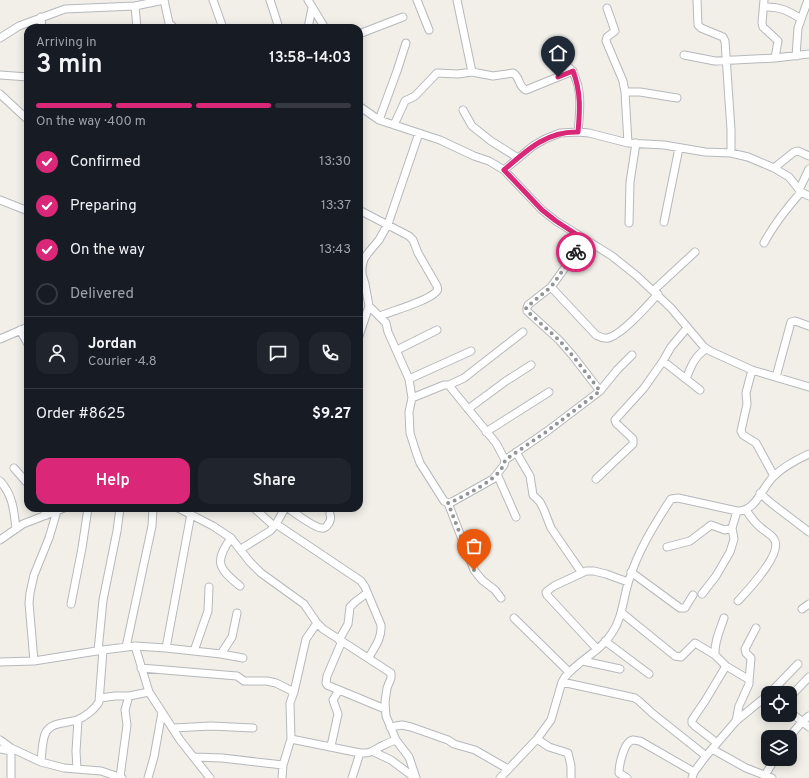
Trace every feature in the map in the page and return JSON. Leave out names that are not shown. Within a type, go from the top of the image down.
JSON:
[{"type":"street","points":[[65,0],[65,9]]},
{"type":"street","points":[[0,38],[19,26],[65,9],[135,6],[147,2],[164,0],[170,24]]},
{"type":"street","points":[[213,0],[222,24]]},
{"type":"street","points":[[270,0],[278,24]]},
{"type":"street","points":[[308,0],[322,24]]},
{"type":"street","points":[[417,0],[430,30]]},
{"type":"street","points":[[457,0],[472,72]]},
{"type":"street","points":[[696,0],[698,25],[701,28],[723,37],[727,60],[731,153]]},
{"type":"street","points":[[796,56],[798,28],[808,0]]},
{"type":"street","points":[[776,58],[778,41],[764,27],[764,4],[784,8],[801,19]]},
{"type":"street","points":[[135,6],[137,24]]},
{"type":"street","points":[[309,24],[312,8]]},
{"type":"street","points":[[607,8],[615,31],[607,38],[606,41],[623,81],[628,143]]},
{"type":"street","points":[[41,17],[42,24]]},
{"type":"street","points":[[363,33],[403,18]]},
{"type":"street","points":[[379,120],[398,71],[406,43]]},
{"type":"street","points":[[547,53],[565,63],[573,71],[579,89],[580,100],[578,132]]},
{"type":"street","points":[[684,55],[710,60],[727,60],[776,58],[809,54]]},
{"type":"street","points":[[394,125],[405,101],[415,96],[437,73],[458,74],[472,72],[493,76],[513,73],[516,75],[522,87],[526,90],[573,71]]},
{"type":"street","points":[[0,74],[24,77]]},
{"type":"street","points":[[625,92],[640,92],[677,98]]},
{"type":"street","points":[[0,94],[24,116]]},
{"type":"street","points":[[463,110],[472,126],[491,141],[518,158]]},
{"type":"street","points":[[363,112],[379,120],[419,132],[489,161],[504,170],[542,210],[556,221],[626,266],[656,292],[706,349],[752,370],[809,387]]},
{"type":"street","points":[[363,264],[368,253],[379,240],[388,224],[419,132]]},
{"type":"street","points":[[504,170],[533,146],[552,135],[578,132],[589,133],[628,143],[664,145],[705,152],[731,153],[748,157],[774,168],[789,178],[800,191],[809,196]]},
{"type":"street","points":[[629,223],[630,182],[636,143]]},
{"type":"street","points":[[664,222],[679,148]]},
{"type":"street","points":[[774,168],[794,152],[798,151],[809,156]]},
{"type":"street","points":[[764,243],[778,220],[800,191],[809,169]]},
{"type":"street","points":[[2,203],[24,209]]},
{"type":"street","points":[[363,212],[388,224],[409,236],[413,240],[418,253],[438,290],[435,294],[425,299],[380,316]]},
{"type":"street","points":[[585,240],[551,287],[526,308],[527,311],[559,340],[600,391]]},
{"type":"street","points":[[551,287],[596,335],[603,338],[609,338],[642,313],[656,292],[695,252]]},
{"type":"street","points":[[363,273],[368,306],[363,323]]},
{"type":"street","points":[[368,306],[386,323],[388,332],[409,380],[412,398],[409,412],[410,433],[420,463],[444,501],[448,503],[474,570],[482,580],[495,590],[500,598]]},
{"type":"street","points":[[776,377],[791,322],[795,321],[809,326]]},
{"type":"street","points":[[0,339],[24,328]]},
{"type":"street","points":[[596,479],[633,444],[634,439],[616,423],[615,420],[644,388],[674,343],[687,328]]},
{"type":"street","points":[[20,330],[24,337]]},
{"type":"street","points":[[397,350],[437,330]]},
{"type":"street","points":[[412,398],[464,378],[523,332]]},
{"type":"street","points":[[686,379],[691,364],[699,354],[706,349]]},
{"type":"street","points":[[409,380],[470,351]]},
{"type":"street","points":[[448,503],[492,479],[504,465],[505,460],[552,428],[600,391],[617,370],[632,355]]},
{"type":"street","points":[[663,361],[700,390]]},
{"type":"street","points":[[468,409],[506,381],[531,366]]},
{"type":"street","points":[[752,370],[746,392],[747,404],[741,432],[743,435],[756,443],[774,476]]},
{"type":"street","points":[[449,385],[496,444],[505,460]]},
{"type":"street","points":[[486,432],[549,392]]},
{"type":"street","points":[[516,452],[530,476],[533,495],[540,502],[551,528],[582,572]]},
{"type":"street","points":[[500,778],[537,739],[551,720],[562,682],[569,672],[597,649],[612,634],[622,613],[628,582],[632,572],[651,530],[671,499],[678,498],[737,511],[746,510],[752,506],[760,493],[774,476],[809,454]]},
{"type":"street","points":[[14,468],[24,479]]},
{"type":"street","points":[[497,474],[516,517]]},
{"type":"street","points":[[0,481],[13,503],[16,529]]},
{"type":"street","points":[[760,493],[770,503],[809,532]]},
{"type":"street","points":[[738,601],[766,569],[776,545],[774,538],[760,527],[746,510]]},
{"type":"street","points":[[702,594],[716,576],[730,552],[734,539],[732,528],[737,511]]},
{"type":"street","points":[[0,540],[23,524],[54,512]]},
{"type":"street","points":[[34,661],[29,603],[30,593],[34,575],[60,512]]},
{"type":"street","points":[[71,604],[87,512]]},
{"type":"street","points":[[41,762],[46,732],[49,728],[78,720],[97,706],[100,698],[103,600],[119,512]]},
{"type":"street","points":[[126,647],[152,526],[153,512]]},
{"type":"street","points":[[187,512],[213,526],[231,538],[261,573],[304,604],[323,628],[389,671],[392,675],[387,688],[385,709],[386,716],[396,740],[409,757],[416,778]]},
{"type":"street","points":[[259,512],[275,525],[361,581],[381,625],[380,638],[369,658]]},
{"type":"street","points":[[241,549],[266,535],[275,525],[283,512]]},
{"type":"street","points":[[294,512],[306,521],[320,528],[326,527],[330,520],[330,514]]},
{"type":"street","points":[[166,648],[191,514]]},
{"type":"street","points":[[667,547],[690,541],[711,525],[725,530],[732,528]]},
{"type":"street","points":[[231,538],[220,557],[220,565],[225,573],[240,586]]},
{"type":"street","points":[[597,649],[546,593],[547,590],[582,572],[594,570],[628,582]]},
{"type":"street","points":[[632,572],[680,608],[685,608],[693,595]]},
{"type":"street","points":[[194,651],[208,611],[209,587]]},
{"type":"street","points":[[367,593],[350,607],[348,624],[325,681],[327,685],[385,709]]},
{"type":"street","points":[[802,609],[809,604]]},
{"type":"street","points":[[221,654],[232,637],[237,613]]},
{"type":"street","points":[[622,613],[675,656],[681,656],[695,643],[715,655],[726,666],[749,681]]},
{"type":"street","points":[[514,618],[569,672]]},
{"type":"street","points":[[715,655],[714,648],[724,618]]},
{"type":"street","points":[[282,778],[283,765],[291,739],[289,709],[306,639],[317,622]]},
{"type":"street","points":[[736,721],[739,706],[749,684],[751,658],[746,653],[745,649],[756,628]]},
{"type":"street","points":[[605,641],[649,674]]},
{"type":"street","points":[[135,646],[149,692],[194,758],[210,778]]},
{"type":"street","points":[[0,662],[34,661],[135,646],[194,651],[243,658]]},
{"type":"street","points":[[583,661],[620,669]]},
{"type":"street","points":[[777,686],[798,664]]},
{"type":"street","points":[[717,743],[692,723],[695,714],[705,701],[726,666]]},
{"type":"street","points":[[141,668],[237,676],[244,681],[267,681],[276,683],[294,692]]},
{"type":"street","points":[[797,690],[809,677]]},
{"type":"street","points":[[562,682],[639,700],[652,713],[706,756]]},
{"type":"street","points":[[331,746],[338,714],[334,700],[339,690]]},
{"type":"street","points":[[100,698],[129,696],[149,692]]},
{"type":"street","points":[[0,749],[11,750],[52,766],[96,770],[121,778],[127,725],[125,710],[129,696]]},
{"type":"street","points":[[627,778],[619,773],[619,768],[623,751],[629,742],[633,740],[640,741],[693,775],[706,756],[736,721],[761,701]]},
{"type":"street","points":[[148,778],[154,757],[162,712]]},
{"type":"street","points":[[795,730],[809,716]]},
{"type":"street","points":[[797,718],[809,727]]},
{"type":"street","points":[[77,769],[76,751],[78,720]]},
{"type":"street","points":[[173,728],[211,726],[252,728]]},
{"type":"street","points":[[390,727],[411,727],[448,740],[454,744],[475,750],[508,769]]},
{"type":"street","points":[[291,739],[360,753],[374,752],[384,745],[396,740]]},
{"type":"street","points":[[537,739],[549,747],[568,753],[571,766],[571,778]]},
{"type":"street","points":[[0,740],[11,750],[12,778]]},
{"type":"street","points":[[712,749],[746,768],[768,777],[772,766]]},
{"type":"street","points":[[374,752],[391,760],[416,778]]},
{"type":"street","points":[[352,778],[360,753]]},
{"type":"street","points":[[194,758],[222,758],[283,765]]},
{"type":"way so far","points":[[474,570],[448,503],[492,479],[504,465],[505,460],[546,432],[600,391],[559,340],[527,311],[526,308],[551,287],[576,252]]},
{"type":"route","points":[[558,77],[573,71],[576,78],[580,100],[578,132],[552,135],[533,146],[504,170],[542,210],[585,240],[576,252]]}]
